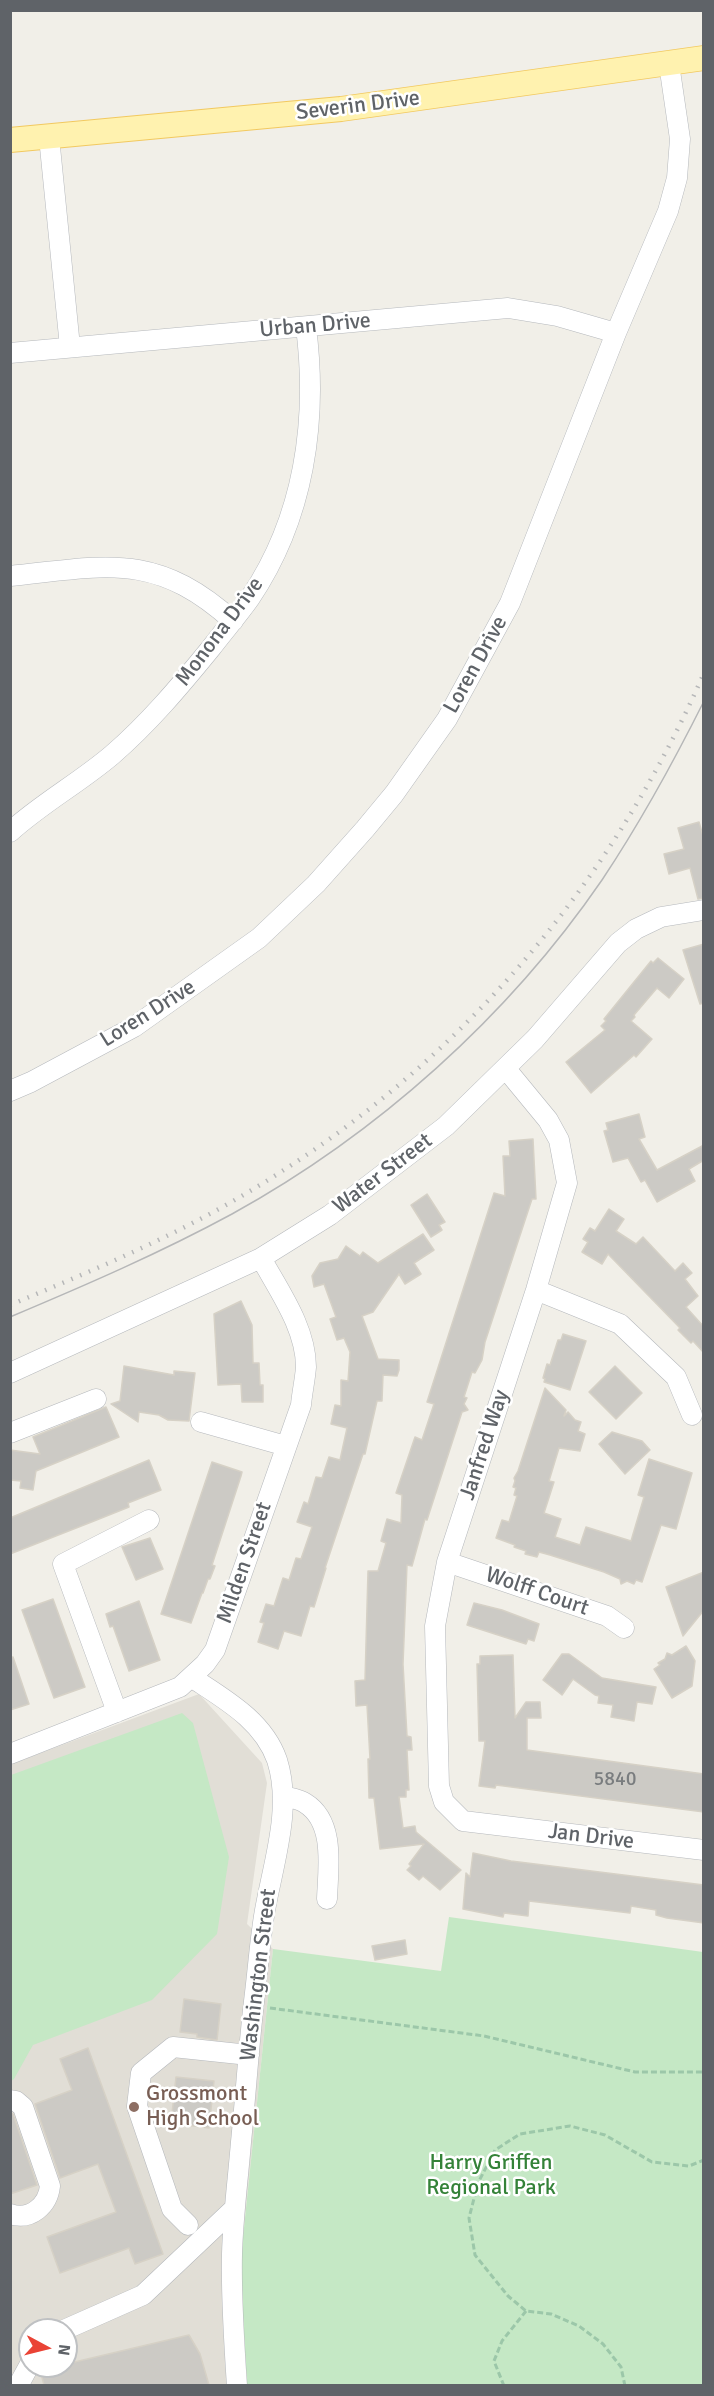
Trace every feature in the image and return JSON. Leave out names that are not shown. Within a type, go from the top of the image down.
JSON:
[{"type":"main road","name":"Severin Drive","points":[[10,140],[341,109],[704,58]]},
{"type":"street","name":"Loren Drive","points":[[10,1091],[134,1027],[259,938],[341,857],[394,794],[447,719],[498,627],[616,333],[668,211],[677,178],[680,139],[669,64]]},
{"type":"street","points":[[49,136],[70,347]]},
{"type":"street","name":"Urban Drive","points":[[10,352],[508,308],[557,316],[616,333]]},
{"type":"street","name":"Monona Drive","points":[[10,832],[43,805],[95,769],[142,728],[181,686],[233,621],[255,589],[280,542],[300,483],[310,422],[310,358],[306,327]]},
{"type":"street","points":[[10,576],[105,567],[143,570],[186,586],[233,621]]},
{"type":"street","name":"Water Street","points":[[10,1373],[261,1258],[330,1215],[446,1126],[536,1040],[618,943],[636,929],[661,917],[704,910]]},
{"type":"street","name":"Janfred Way","points":[[478,1824],[464,1821],[444,1802],[440,1786],[435,1626],[447,1562],[536,1290],[567,1183],[559,1140],[548,1120],[506,1069]]},
{"type":"street","name":"Milden Street","points":[[10,1754],[171,1691],[205,1664],[215,1650],[301,1405],[306,1367],[295,1321],[261,1258]]},
{"type":"street","points":[[536,1290],[620,1324],[676,1377],[692,1415]]},
{"type":"street","points":[[10,1433],[96,1398]]},
{"type":"street","points":[[201,1422],[286,1446]]},
{"type":"street","points":[[117,1712],[63,1564],[149,1520]]},
{"type":"street","name":"Wolff Court","points":[[447,1562],[607,1616],[624,1628]]},
{"type":"street","name":"Washington Street","points":[[191,1677],[253,1721],[276,1758],[282,1780],[281,1822],[264,1917],[253,2006],[232,2254],[233,2329],[237,2385]]},
{"type":"street","points":[[283,1796],[304,1803],[318,1814],[326,1833],[329,1851],[327,1899]]},
{"type":"street","name":"Jan Drive","points":[[478,1824],[704,1850]]},
{"type":"street","points":[[188,2225],[171,2209],[137,2106],[141,2073],[172,2047],[249,2055]]},
{"type":"street","points":[[10,2100],[16,2101],[23,2107],[50,2186],[45,2205],[21,2216],[10,2214]]},
{"type":"street","points":[[78,2324],[143,2295],[236,2208]]},
{"type":"path","points":[[253,2006],[484,2036],[635,2072],[704,2072]]},
{"type":"path","points":[[625,2385],[621,2367],[603,2344],[579,2326],[550,2314],[526,2311],[508,2296],[475,2255],[469,2218],[478,2183],[495,2150],[520,2134],[570,2126],[605,2135],[652,2162],[689,2166],[704,2160]]},
{"type":"path","points":[[504,2385],[494,2361],[502,2341],[526,2311]]},
{"type":"shaded area","name":"Grossmont High School","points":[[199,1694],[262,1763],[267,1783],[247,1924],[273,1949],[240,2266],[247,2385],[11,2386],[11,1764]]},
{"type":"green space","points":[[182,1713],[193,1723],[229,1857],[217,1934],[152,2000],[33,2045],[11,2081],[11,1775]]},
{"type":"green space","name":"Harry Griffen Regional Park","points":[[449,1917],[703,1952],[703,2385],[247,2386],[240,2266],[273,1949],[441,1971]]},
{"type":"building","points":[[699,822],[704,839],[704,898],[698,899],[690,868],[669,874],[664,854],[684,849],[678,828]]},
{"type":"building","points":[[704,944],[704,1003],[700,1004],[683,950]]},
{"type":"building","points":[[658,958],[684,979],[669,998],[657,988],[634,1015],[631,1021],[652,1039],[636,1057],[634,1055],[591,1093],[566,1062],[605,1030],[601,1026],[606,1021],[604,1019],[651,961],[653,963]]},
{"type":"building","points":[[639,1114],[645,1137],[639,1139],[657,1170],[704,1145],[704,1160],[689,1169],[695,1181],[657,1202],[645,1180],[641,1182],[628,1158],[613,1162],[604,1131],[608,1130],[606,1123]]},
{"type":"building","points":[[533,1139],[536,1199],[532,1199],[485,1342],[482,1360],[475,1373],[472,1372],[464,1397],[467,1398],[464,1404],[468,1410],[462,1412],[427,1520],[425,1519],[412,1566],[407,1565],[403,1664],[407,1736],[411,1737],[412,1750],[407,1750],[409,1790],[406,1790],[406,1797],[399,1797],[403,1828],[415,1826],[416,1832],[461,1870],[440,1890],[423,1876],[419,1880],[407,1870],[424,1844],[380,1849],[374,1798],[369,1798],[368,1759],[370,1759],[367,1705],[356,1706],[355,1681],[365,1680],[368,1571],[378,1571],[386,1543],[381,1541],[387,1519],[401,1523],[402,1495],[396,1493],[415,1437],[422,1440],[434,1404],[427,1402],[494,1193],[505,1196],[503,1156],[510,1156],[509,1141]]},
{"type":"building","points":[[427,1194],[445,1222],[439,1225],[442,1230],[431,1237],[411,1205]]},
{"type":"building","points":[[609,1209],[624,1219],[616,1231],[636,1244],[643,1237],[675,1271],[683,1263],[692,1273],[685,1279],[698,1296],[686,1307],[704,1327],[704,1353],[678,1330],[680,1328],[608,1254],[602,1264],[582,1252],[588,1242],[583,1239],[590,1228],[595,1231]]},
{"type":"building","points":[[423,1234],[434,1250],[414,1263],[421,1274],[405,1284],[399,1274],[373,1312],[362,1316],[378,1359],[399,1360],[399,1370],[397,1376],[383,1375],[382,1401],[377,1401],[365,1454],[363,1454],[325,1568],[314,1607],[310,1606],[301,1636],[284,1631],[278,1649],[258,1642],[264,1623],[260,1622],[266,1604],[274,1606],[283,1578],[289,1580],[296,1558],[301,1559],[312,1527],[297,1522],[304,1502],[308,1504],[316,1477],[322,1478],[329,1457],[340,1460],[347,1428],[331,1424],[335,1405],[341,1406],[341,1380],[348,1381],[350,1352],[344,1338],[337,1340],[330,1319],[336,1317],[324,1284],[314,1287],[312,1276],[320,1263],[338,1259],[346,1246],[360,1256],[363,1252],[378,1263]]},
{"type":"building","points":[[241,1301],[252,1325],[253,1363],[259,1363],[263,1402],[242,1402],[241,1384],[218,1385],[214,1314]]},
{"type":"building","points":[[563,1334],[586,1341],[570,1390],[544,1382],[543,1378],[547,1364],[550,1365],[558,1340],[561,1340]]},
{"type":"building","points":[[124,1366],[174,1375],[174,1371],[195,1373],[189,1421],[168,1420],[159,1415],[139,1412],[138,1422],[111,1404],[120,1401]]},
{"type":"building","points":[[615,1366],[642,1393],[616,1419],[589,1392]]},
{"type":"building","points":[[545,1388],[566,1410],[564,1416],[568,1412],[575,1420],[581,1422],[578,1431],[585,1434],[580,1451],[559,1448],[549,1481],[554,1482],[544,1513],[561,1519],[555,1537],[580,1545],[586,1527],[631,1541],[644,1497],[638,1495],[649,1459],[692,1473],[676,1529],[661,1525],[642,1582],[636,1580],[634,1584],[627,1581],[621,1584],[620,1579],[604,1572],[539,1552],[537,1557],[525,1554],[526,1551],[496,1538],[502,1520],[509,1522],[517,1496],[514,1495],[516,1488],[513,1487],[514,1478]]},
{"type":"building","points":[[106,1407],[119,1437],[36,1471],[33,1490],[20,1488],[21,1481],[10,1480],[10,1450],[40,1454],[33,1437]]},
{"type":"building","points":[[612,1432],[642,1441],[650,1450],[625,1474],[599,1444]]},
{"type":"building","points":[[149,1460],[161,1490],[128,1503],[129,1507],[10,1554],[10,1518]]},
{"type":"building","points":[[212,1462],[242,1472],[212,1565],[215,1566],[191,1623],[161,1614]]},
{"type":"building","points":[[150,1538],[163,1569],[136,1580],[122,1547]]},
{"type":"building","points":[[704,1572],[704,1610],[683,1636],[666,1587]]},
{"type":"building","points":[[53,1599],[85,1687],[54,1698],[22,1610]]},
{"type":"building","points":[[139,1601],[160,1660],[129,1671],[113,1626],[110,1627],[106,1614]]},
{"type":"building","points":[[474,1603],[502,1610],[539,1624],[534,1641],[528,1639],[526,1644],[467,1625]]},
{"type":"building","points":[[686,1646],[695,1661],[692,1686],[672,1698],[654,1669],[665,1659],[667,1653],[672,1655]]},
{"type":"building","points":[[562,1654],[569,1654],[602,1678],[656,1687],[652,1704],[637,1702],[634,1721],[611,1717],[613,1705],[598,1703],[599,1696],[573,1679],[562,1695],[543,1680]]},
{"type":"building","points":[[513,1655],[515,1718],[526,1702],[540,1702],[541,1718],[527,1718],[527,1750],[704,1774],[704,1812],[496,1785],[495,1788],[479,1786],[485,1741],[479,1741],[477,1664],[480,1664],[480,1656]]},
{"type":"building","points":[[13,1657],[29,1704],[10,1710],[10,1658]]},
{"type":"building","points":[[473,1853],[511,1861],[704,1885],[704,1923],[667,1918],[656,1915],[656,1910],[631,1906],[630,1913],[529,1901],[528,1916],[504,1913],[503,1917],[463,1909],[466,1873],[470,1877]]},
{"type":"building","points":[[405,1940],[407,1954],[375,1960],[372,1946]]},
{"type":"building","points":[[184,1999],[221,2004],[217,2040],[180,2032]]},
{"type":"building","points":[[88,2048],[163,2254],[135,2264],[129,2248],[60,2273],[47,2237],[116,2212],[98,2164],[60,2178],[35,2104],[72,2090],[60,2059]]},
{"type":"building","points":[[176,2077],[214,2081],[209,2128],[171,2123]]},
{"type":"building","points":[[10,2113],[13,2114],[37,2185],[10,2194]]},
{"type":"building","points":[[189,2335],[200,2354],[209,2385],[44,2385],[42,2378],[78,2378],[78,2361]]},
{"type":"tram line","points":[[10,1317],[122,1268],[232,1214],[286,1182],[338,1147],[436,1068],[482,1025],[525,979],[602,880],[656,792],[704,701]]},
{"type":"railway","points":[[10,1305],[166,1236],[255,1188],[328,1140],[397,1086],[461,1028],[520,966],[573,899],[622,827],[666,752],[704,673]]},
{"type":"place","name":"Grossmont High School","points":[[134,2107]]}]
